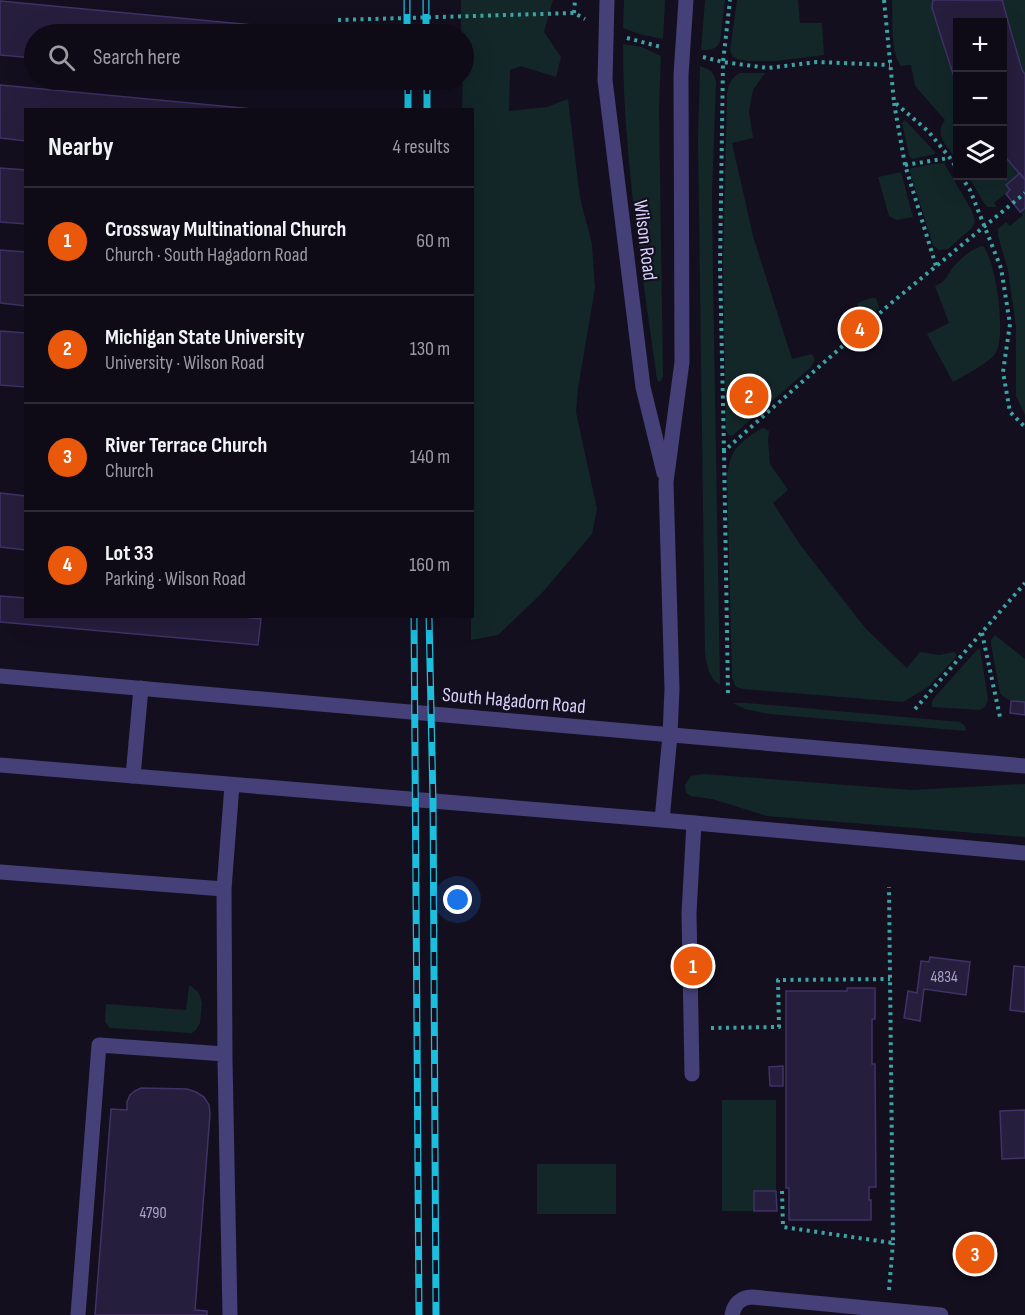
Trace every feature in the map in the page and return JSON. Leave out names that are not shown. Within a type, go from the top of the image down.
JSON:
[{"type":"street","name":"Wilson Road","points":[[607,0],[605,80],[643,387],[666,482]]},
{"type":"street","name":"Wilson Road","points":[[662,820],[672,689],[666,482],[682,362],[681,75],[686,0]]},
{"type":"street","name":"South Hagadorn Road","points":[[0,676],[1025,766]]},
{"type":"street","points":[[133,776],[141,688]]},
{"type":"street","points":[[0,765],[662,820],[1025,853]]},
{"type":"street","points":[[230,1315],[224,889],[232,785]]},
{"type":"street","points":[[692,1074],[688,913],[694,823]]},
{"type":"street","points":[[0,872],[224,889]]},
{"type":"street","points":[[78,1315],[99,1045],[225,1054]]},
{"type":"street","points":[[732,1315],[735,1305],[746,1297],[942,1315]]},
{"type":"path","points":[[574,14],[575,0]]},
{"type":"path","points":[[728,693],[720,266],[723,62],[730,0]]},
{"type":"path","points":[[885,0],[894,102],[905,165],[936,266]]},
{"type":"path","points":[[338,20],[574,14],[606,32],[723,62],[768,68],[817,62],[890,66]]},
{"type":"path","points":[[894,102],[927,131],[953,163]]},
{"type":"path","points":[[905,165],[950,158]]},
{"type":"path","points":[[964,180],[970,190],[1000,268],[1010,324],[1003,372],[1010,412],[1025,427]]},
{"type":"path","points":[[724,451],[890,304],[1025,193]]},
{"type":"path","points":[[915,709],[1025,582]]},
{"type":"path","points":[[982,632],[1000,717]]},
{"type":"path","points":[[887,1310],[894,1243],[889,887]]},
{"type":"path","points":[[690,1029],[779,1028],[778,980],[890,979]]},
{"type":"path","points":[[782,1191],[783,1227],[894,1243]]},
{"type":"green space","points":[[461,0],[553,0],[544,32],[561,57],[556,77],[521,66],[510,70],[509,111],[547,107],[568,99],[580,198],[592,244],[595,288],[576,412],[597,509],[592,534],[542,593],[498,635],[471,640],[471,618],[474,618],[474,108],[462,108],[463,90],[474,90],[474,24],[461,24]]},
{"type":"green space","points":[[624,0],[665,0],[663,39],[623,28]]},
{"type":"green space","points":[[705,0],[725,0],[720,42],[712,49],[701,50]]},
{"type":"green space","points":[[737,0],[798,0],[800,23],[822,23],[824,55],[776,61],[749,61],[733,57],[730,51]]},
{"type":"green space","points":[[892,0],[933,0],[932,8],[953,77],[953,155],[941,136],[945,120],[915,86],[911,65],[901,66],[897,60],[892,25]]},
{"type":"green space","points":[[1002,0],[1025,0],[1025,74],[1022,70]]},
{"type":"green space","points":[[623,44],[642,47],[661,56],[659,108],[663,377],[660,382],[657,380],[634,212],[626,128]]},
{"type":"green space","points":[[700,66],[711,72],[716,83],[712,194],[720,685],[711,675],[705,653],[698,140]]},
{"type":"green space","points":[[740,73],[765,73],[753,90],[749,111],[753,138],[732,143],[753,236],[792,359],[812,354],[815,360],[810,368],[732,436],[728,435],[726,430],[723,262],[727,93],[731,81]]},
{"type":"green space","points":[[905,120],[935,154],[911,158],[902,123]]},
{"type":"green space","points":[[1007,158],[1020,173],[1010,190],[994,203],[997,207],[988,207],[970,180],[1007,180]]},
{"type":"green space","points":[[944,163],[972,211],[975,221],[972,228],[948,249],[939,250],[933,245],[909,169]]},
{"type":"green space","points":[[901,172],[913,217],[896,220],[889,216],[878,177]]},
{"type":"green space","points":[[1025,208],[1025,415],[1016,396],[1016,327],[1008,270],[998,229],[1006,222],[1010,226],[1023,215],[1020,212]]},
{"type":"green space","points":[[983,246],[988,254],[996,282],[1000,316],[998,345],[995,354],[987,362],[953,382],[927,334],[949,323],[935,286],[944,280],[964,256],[975,248]]},
{"type":"green space","points":[[876,298],[879,308],[846,337],[839,325],[841,321],[861,315],[857,303]]},
{"type":"green space","points":[[763,428],[769,431],[770,464],[788,490],[773,503],[801,546],[866,629],[907,668],[920,652],[939,655],[956,653],[956,657],[928,687],[903,702],[736,687],[732,678],[727,474],[735,450]]},
{"type":"green space","points":[[995,635],[1025,659],[1025,702],[1008,700],[1000,693],[991,644]]},
{"type":"green space","points":[[980,649],[988,699],[985,707],[980,710],[932,707],[934,698]]},
{"type":"green space","points":[[733,703],[960,722],[965,726],[966,731],[769,714],[745,709]]},
{"type":"green space","points":[[704,774],[912,790],[1025,784],[1025,837],[767,816],[686,793],[685,785],[691,776]]},
{"type":"green space","points":[[189,986],[199,993],[202,1003],[200,1023],[192,1033],[110,1028],[105,1022],[106,1004],[186,1010]]},
{"type":"green space","points":[[722,1100],[776,1100],[776,1191],[754,1191],[754,1211],[722,1211]]},
{"type":"green space","points":[[537,1164],[616,1164],[616,1214],[537,1214]]},
{"type":"building","points":[[933,0],[1002,0],[1025,74],[1025,180],[1007,159],[1007,18],[953,18],[953,74],[932,8]]},
{"type":"building","points":[[0,1],[243,24],[24,24],[24,57],[0,55]]},
{"type":"building","points":[[0,85],[24,87],[24,90],[53,90],[244,108],[24,108],[24,141],[0,138]]},
{"type":"building","points":[[0,168],[24,170],[24,224],[0,222]]},
{"type":"building","points":[[1020,173],[1025,180],[1025,208],[1020,212],[1006,194],[1010,190],[1006,185]]},
{"type":"building","points":[[0,250],[24,252],[24,306],[0,303]]},
{"type":"building","points":[[0,331],[24,333],[24,387],[0,385]]},
{"type":"building","points":[[0,493],[24,496],[24,550],[0,547]]},
{"type":"building","points":[[0,596],[24,598],[24,618],[261,619],[258,645],[0,622]]},
{"type":"building","points":[[1011,701],[1025,702],[1025,715],[1010,713]]},
{"type":"building","points":[[930,957],[970,962],[966,995],[924,989],[920,1021],[904,1018],[908,991],[917,993],[921,961],[929,962]]},
{"type":"building","points":[[1014,966],[1025,967],[1025,1012],[1010,1010]]},
{"type":"building","points":[[847,988],[875,988],[872,1064],[875,1064],[876,1187],[869,1187],[871,1220],[789,1220],[789,1188],[786,1188],[786,991],[847,991]]},
{"type":"building","points":[[783,1066],[783,1086],[770,1086],[769,1067]]},
{"type":"building","points":[[141,1088],[187,1089],[204,1097],[209,1105],[195,1310],[207,1311],[207,1315],[95,1315],[111,1109],[127,1110],[130,1095]]},
{"type":"building","points":[[1025,1110],[1025,1158],[1002,1159],[1000,1111]]},
{"type":"building","points":[[754,1191],[776,1191],[777,1211],[754,1211]]},
{"type":"railway","points":[[407,0],[407,24]]},
{"type":"railway","points":[[426,0],[426,24]]},
{"type":"railway","points":[[408,90],[408,108]]},
{"type":"railway","points":[[427,90],[427,108]]},
{"type":"railway","points":[[414,618],[419,1315]]},
{"type":"railway","points":[[429,618],[433,801],[436,1315]]},
{"type":"place","name":"Lot 33","points":[[860,329]]},
{"type":"place","name":"Michigan State University","points":[[749,396]]},
{"type":"place","name":"Crossway Multinational Church","points":[[693,966]]},
{"type":"place","name":"River Terrace Church","points":[[975,1254]]}]
